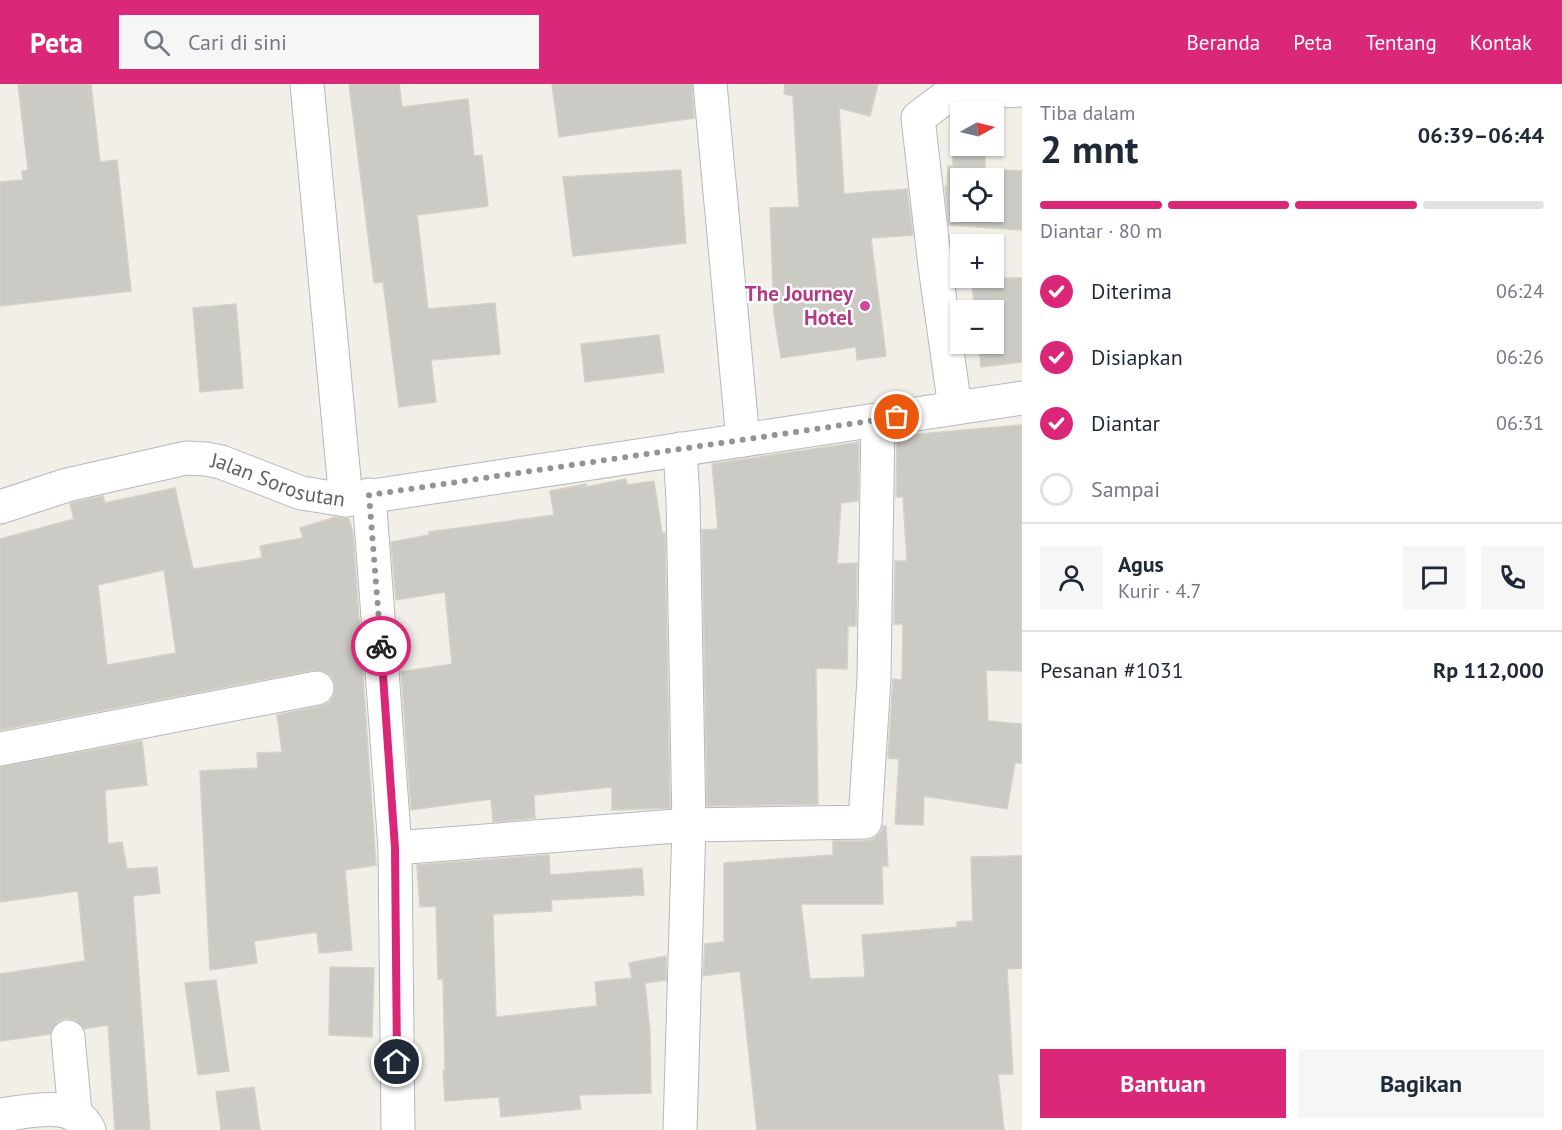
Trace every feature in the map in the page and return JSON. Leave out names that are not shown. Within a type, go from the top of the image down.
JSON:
[{"type":"street","points":[[307,84],[358,497],[395,848],[398,1130]]},
{"type":"street","points":[[710,84],[743,440]]},
{"type":"street","points":[[955,408],[935,266],[918,118],[951,93],[1022,90]]},
{"type":"street","name":"Jalan Sorosutan","points":[[0,507],[67,486],[186,458],[221,462],[301,493],[358,497],[1022,398]]},
{"type":"street","points":[[395,848],[689,825],[865,822],[874,678],[878,420]]},
{"type":"street","points":[[680,449],[689,825],[681,1118]]},
{"type":"street","points":[[0,749],[317,688]]},
{"type":"street","points":[[0,1115],[47,1109],[82,1121],[68,1037]]},
{"type":"building","points":[[18,84],[91,84],[100,162],[117,160],[131,291],[0,306],[0,182],[23,180],[22,171],[28,170]]},
{"type":"building","points":[[349,84],[399,84],[402,107],[468,99],[474,156],[482,155],[488,206],[417,215],[428,309],[495,303],[500,354],[431,360],[436,402],[399,407],[383,282],[374,283]]},
{"type":"building","points":[[552,84],[692,84],[694,118],[559,137]]},
{"type":"building","points":[[785,84],[878,84],[870,116],[839,108],[844,194],[907,189],[913,235],[871,238],[886,356],[857,360],[856,347],[781,358],[774,315],[770,208],[799,207],[793,96],[784,94]]},
{"type":"building","points":[[953,156],[985,156],[985,168],[950,168],[950,222],[1004,222],[1004,170],[1022,171],[1022,230],[949,225],[945,187],[947,186],[948,166],[953,166]]},
{"type":"building","points":[[681,170],[686,243],[573,256],[563,177]]},
{"type":"building","points":[[1004,278],[1022,278],[1022,362],[981,367],[980,354],[1004,354],[1004,300],[974,300],[972,288],[1004,288]]},
{"type":"building","points":[[236,304],[243,388],[200,392],[193,308]]},
{"type":"building","points":[[659,335],[664,372],[585,382],[581,344]]},
{"type":"building","points":[[1022,425],[1022,671],[986,670],[988,721],[1022,724],[1022,763],[1015,763],[1007,809],[924,796],[923,825],[895,824],[899,759],[888,758],[893,679],[902,680],[903,624],[894,624],[895,561],[907,561],[903,497],[896,497],[897,436]]},
{"type":"building","points":[[859,442],[858,501],[841,503],[837,564],[857,563],[856,626],[848,626],[847,669],[816,668],[818,804],[707,806],[702,530],[718,529],[712,464]]},
{"type":"building","points":[[626,479],[627,485],[654,481],[662,533],[665,533],[670,808],[612,810],[612,787],[534,795],[535,818],[493,822],[491,799],[411,810],[401,672],[452,664],[445,592],[396,600],[391,542],[429,535],[429,532],[554,515],[550,491]]},
{"type":"building","points":[[175,488],[193,569],[262,558],[260,546],[303,538],[300,528],[336,517],[349,519],[353,533],[376,865],[345,870],[352,950],[319,953],[317,932],[254,941],[257,963],[210,970],[200,771],[258,768],[257,753],[282,752],[277,715],[330,702],[334,695],[335,685],[332,676],[324,671],[313,670],[0,730],[0,539],[74,519],[70,504],[72,503],[103,496],[105,503]],"holes":[[[164,570],[176,653],[107,665],[98,585]]]},
{"type":"building","points":[[142,741],[147,785],[105,790],[108,844],[122,842],[127,869],[157,867],[160,893],[133,896],[150,1130],[115,1130],[108,1025],[84,1029],[76,1020],[66,1018],[57,1022],[50,1034],[0,1041],[0,974],[85,961],[78,891],[0,902],[0,767]]},
{"type":"building","points":[[883,826],[886,826],[888,866],[882,866],[883,904],[801,904],[810,979],[865,977],[862,935],[957,927],[957,922],[973,921],[971,857],[1022,856],[1022,968],[1007,969],[1013,1074],[998,1074],[1004,1130],[757,1130],[740,971],[703,976],[705,944],[724,942],[724,863],[833,855],[833,841],[874,839]]},
{"type":"building","points":[[549,855],[550,875],[642,868],[644,895],[551,900],[552,911],[493,914],[496,1017],[597,1006],[595,982],[632,978],[629,963],[666,956],[666,980],[645,983],[650,1033],[651,1093],[579,1095],[581,1109],[501,1117],[499,1097],[445,1101],[443,979],[438,979],[436,906],[420,907],[417,865]]},
{"type":"building","points":[[330,967],[374,968],[372,1037],[329,1035]]},
{"type":"building","points":[[216,980],[229,1071],[198,1075],[185,983]]},
{"type":"building","points":[[254,1087],[260,1130],[221,1130],[216,1092]]},
{"type":"way so far","points":[[381,646],[369,495],[897,417]]},
{"type":"place","name":"The Journey Hotel","points":[[865,306]]},
{"type":"route","points":[[381,646],[395,848],[397,1062]]}]
